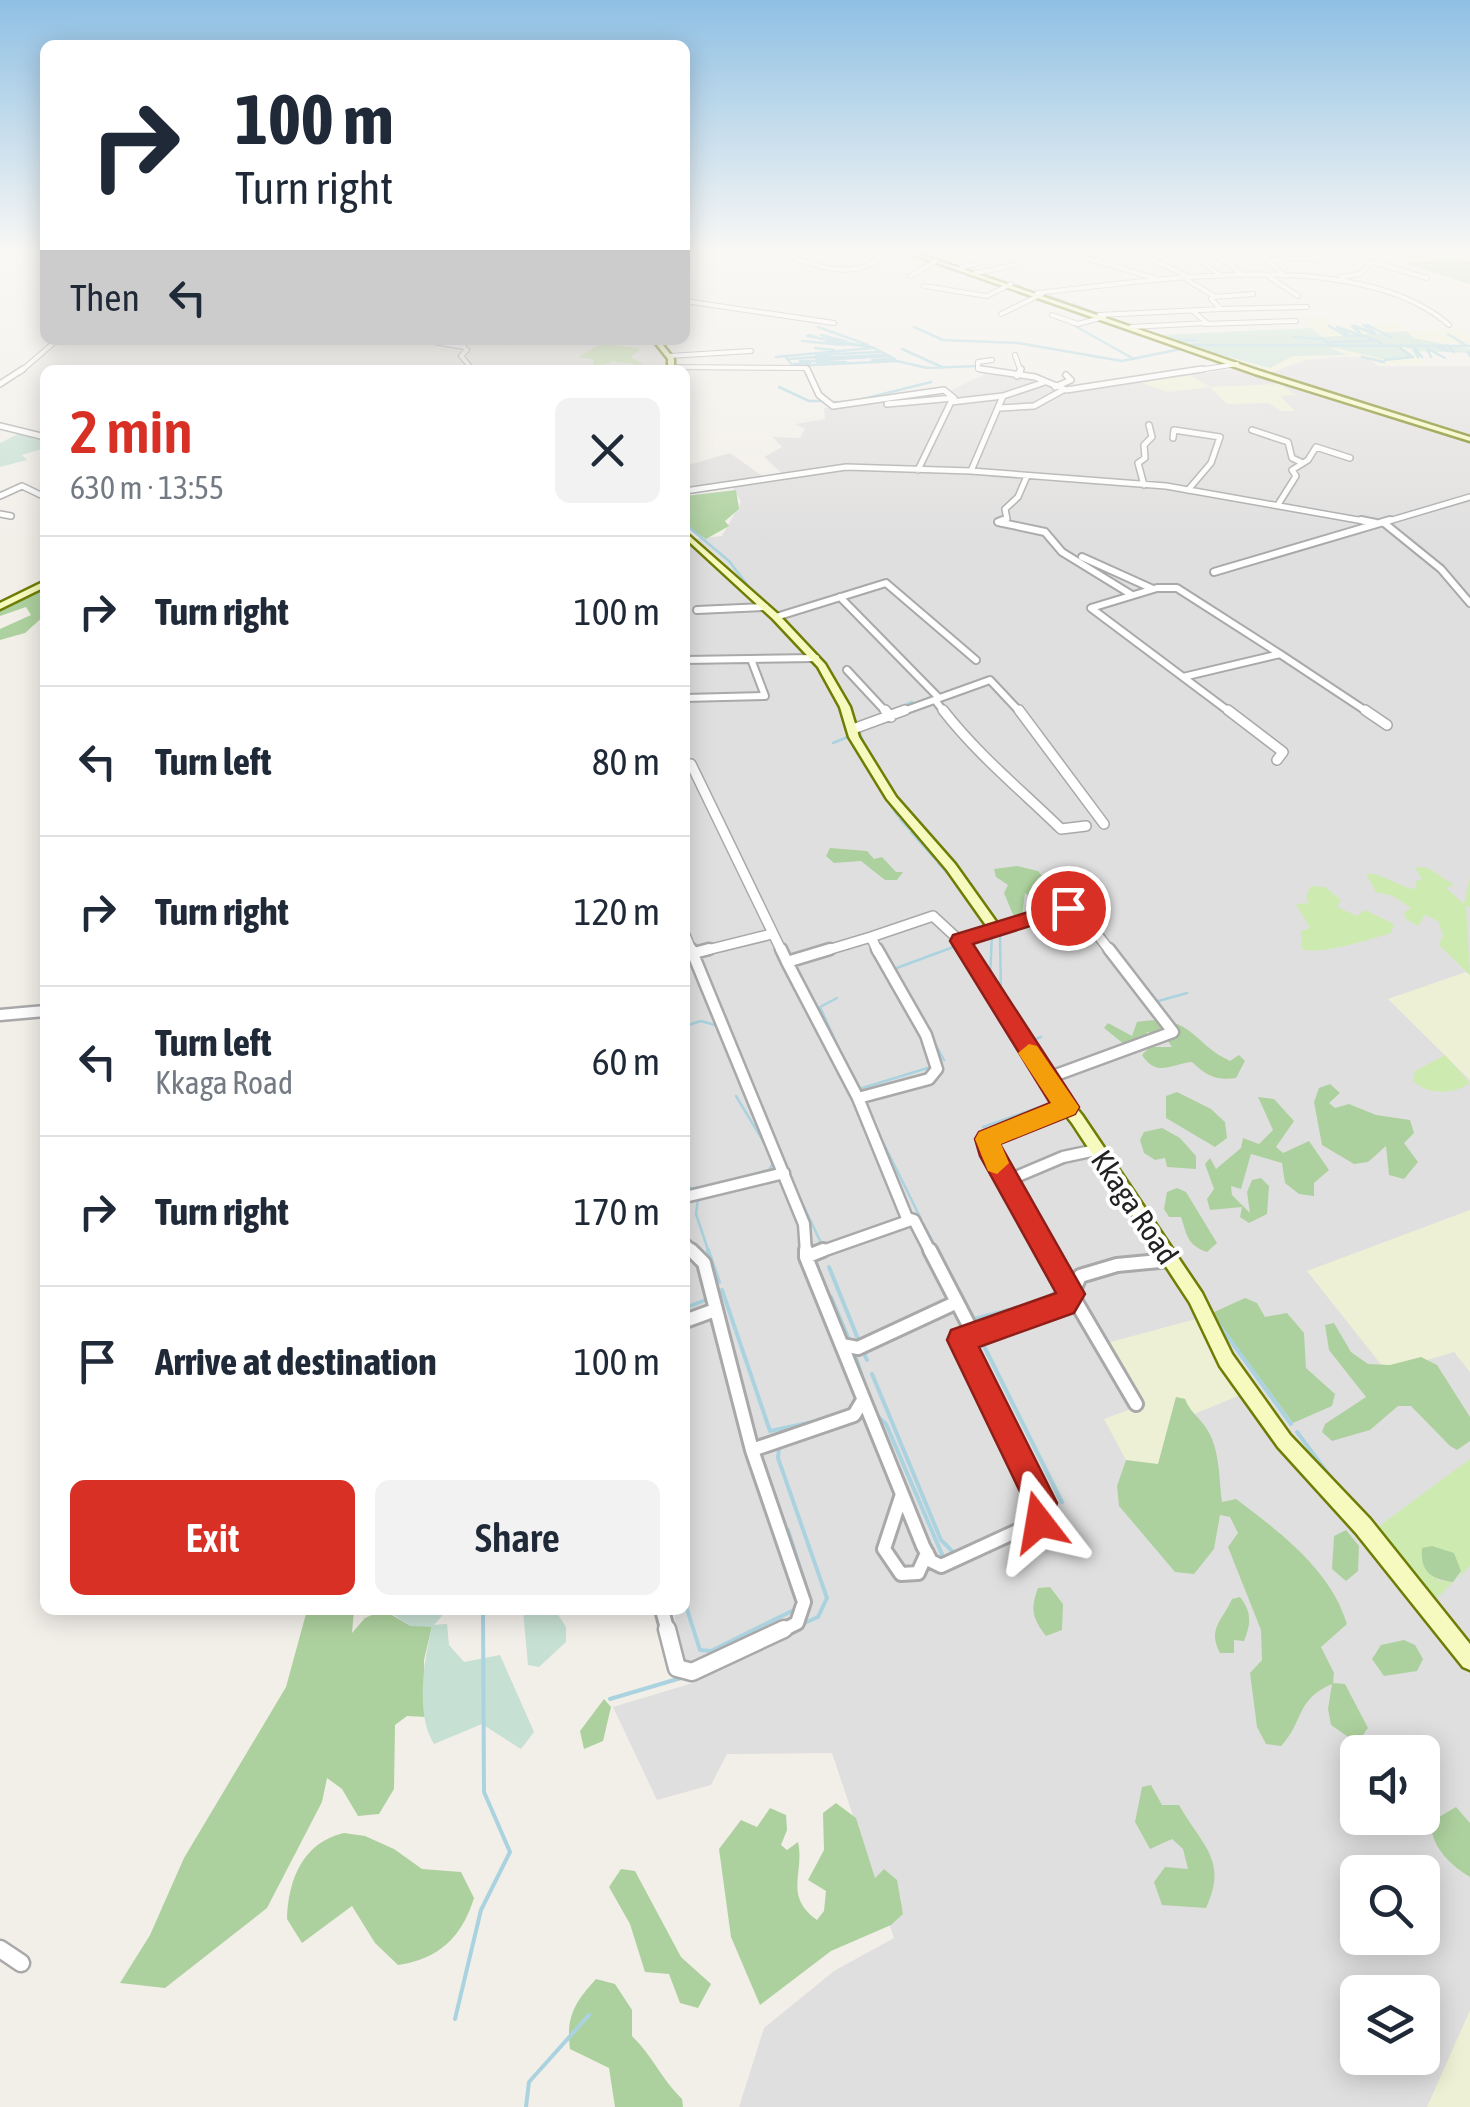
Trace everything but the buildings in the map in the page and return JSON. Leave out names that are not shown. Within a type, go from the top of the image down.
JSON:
[{"type":"street","points":[[0,384],[13,381],[40,349]]},
{"type":"street","points":[[664,349],[670,365]]},
{"type":"street","points":[[1195,349],[1470,440]]},
{"type":"street","points":[[669,356],[751,351]]},
{"type":"street","points":[[1015,355],[1022,371],[1017,376]]},
{"type":"street","points":[[992,360],[978,362],[978,369],[1045,382],[1056,389]]},
{"type":"street","points":[[1032,387],[1056,389],[1237,364]]},
{"type":"street","points":[[690,369],[806,368],[828,405],[944,390],[952,393],[954,401],[918,470]]},
{"type":"street","points":[[999,408],[1034,406],[1071,380],[1066,375]]},
{"type":"street","points":[[858,403],[886,405],[1004,396],[1045,382]]},
{"type":"street","points":[[971,471],[1004,396]]},
{"type":"street","points":[[1144,485],[1138,464],[1145,458],[1144,445],[1152,437],[1149,425]]},
{"type":"street","points":[[0,426],[40,436]]},
{"type":"street","points":[[1173,438],[1174,430],[1220,436],[1211,463],[1188,490]]},
{"type":"street","points":[[1252,430],[1288,442],[1292,458],[1303,463]]},
{"type":"street","points":[[1279,503],[1296,476],[1292,470],[1316,447],[1350,458]]},
{"type":"street","points":[[690,491],[728,488],[825,469],[971,471],[1144,485],[1279,503],[1380,522],[1441,569],[1470,603]]},
{"type":"street","points":[[1026,476],[1018,497],[1005,509],[1006,519],[998,522],[1038,529],[1062,552],[1132,596]]},
{"type":"street","points":[[0,496],[22,486],[40,495]]},
{"type":"street","points":[[1214,572],[1470,497]]},
{"type":"street","points":[[0,514],[11,516]]},
{"type":"street","points":[[690,539],[816,658],[892,800],[951,866],[996,930]]},
{"type":"street","points":[[1062,552],[1153,590]]},
{"type":"street","points":[[697,610],[771,612],[890,585],[976,660]]},
{"type":"street","points":[[0,606],[40,586]]},
{"type":"street","points":[[1277,760],[1283,752],[1272,742],[1092,608],[1153,590],[1178,588],[1387,724]]},
{"type":"street","points":[[840,597],[937,699],[977,754],[994,763],[1062,829],[1086,826]]},
{"type":"street","points":[[1183,677],[1280,654]]},
{"type":"street","points":[[690,660],[816,658]]},
{"type":"street","points":[[690,698],[765,696],[751,659]]},
{"type":"street","points":[[847,670],[890,717]]},
{"type":"street","points":[[853,729],[993,681],[1104,824]]},
{"type":"street","points":[[691,764],[772,934],[858,1098],[907,1218],[914,1220],[974,1335]]},
{"type":"street","points":[[788,962],[933,916],[960,941],[1068,908],[1078,910],[1173,1032],[1045,1080]]},
{"type":"street","points":[[694,953],[772,934]]},
{"type":"street","points":[[858,1098],[928,1079],[938,1069],[934,1052],[888,976],[871,937]]},
{"type":"street","name":"Kkaga Road","points":[[960,941],[1045,1080],[1196,1298],[1226,1360],[1284,1441],[1363,1526],[1470,1660]]},
{"type":"street","points":[[690,945],[804,1224],[806,1257],[863,1400],[927,1553],[940,1566],[1039,1522],[1042,1503],[961,1340],[1064,1304],[1080,1276],[1117,1265],[1170,1260]]},
{"type":"street","points":[[0,1015],[40,1011]]},
{"type":"street","points":[[1067,1107],[987,1139],[1008,1184],[1136,1404]]},
{"type":"street","points":[[1008,1184],[1011,1179],[1062,1157],[1096,1150]]},
{"type":"street","points":[[690,1196],[784,1173]]},
{"type":"street","points":[[806,1257],[890,1224],[914,1220]]},
{"type":"street","points":[[663,1615],[677,1668],[692,1672],[797,1623],[804,1602],[752,1450],[704,1263],[690,1249]]},
{"type":"street","points":[[842,1346],[858,1348],[955,1303]]},
{"type":"street","points":[[690,1319],[715,1310]]},
{"type":"street","points":[[752,1450],[854,1414],[863,1400]]},
{"type":"street","points":[[854,1414],[872,1420]]},
{"type":"street","points":[[902,1494],[884,1549],[901,1574],[918,1572],[927,1553]]},
{"type":"street","points":[[0,1949],[21,1963]]},
{"type":"shaded area","points":[[1336,357],[1366,357],[1378,366],[1470,366],[1470,2107],[739,2107],[764,2028],[834,1971],[894,1938],[832,1753],[727,1754],[711,1785],[657,1800],[613,1707],[696,1682],[686,1668],[674,1615],[690,1615],[690,539],[722,536],[741,502],[733,487],[690,490],[690,465],[730,453],[768,480],[785,476],[764,457],[782,447],[773,437],[800,438],[805,429],[795,424],[825,419],[824,408],[947,392],[986,374],[1034,378],[1060,391],[1242,368],[1264,375],[1305,360]]},
{"type":"green space","points":[[591,349],[640,349],[631,357],[643,365],[610,361],[594,365],[593,359],[578,357]]},
{"type":"green space","points":[[1193,349],[1408,349],[1428,364],[1378,365],[1367,356],[1336,356],[1304,359],[1268,374]]},
{"type":"green space","points":[[1200,349],[1334,349],[1347,355],[1293,356],[1270,368]]},
{"type":"green space","points":[[1341,349],[1403,349],[1413,358],[1387,360]]},
{"type":"green space","points":[[1411,349],[1470,349],[1470,353]]},
{"type":"green space","points":[[1191,376],[1210,387],[1168,392],[1136,381]]},
{"type":"green space","points":[[1280,384],[1296,395],[1280,396],[1295,411],[1281,411],[1269,403],[1227,404],[1210,387]]},
{"type":"green space","points":[[20,433],[40,439],[40,450],[22,455],[27,460],[0,467],[0,443]]},
{"type":"green space","points":[[736,490],[739,509],[725,521],[729,526],[706,539],[690,529],[690,495]]},
{"type":"green space","points":[[40,590],[40,620],[25,633],[0,640],[0,629],[31,615],[26,607],[0,616],[0,609]]},
{"type":"green space","points":[[830,848],[867,851],[874,859],[882,857],[896,872],[903,872],[897,880],[885,880],[861,861],[834,863],[826,856]]},
{"type":"green space","points":[[1017,866],[1038,871],[1052,889],[1036,901],[1025,893],[1022,916],[1014,917],[1004,893],[1008,885],[996,877],[994,869]]},
{"type":"green space","points":[[1415,867],[1428,868],[1454,885],[1446,888],[1464,904],[1470,877],[1470,908],[1466,905],[1470,975],[1439,945],[1443,935],[1438,921],[1425,915],[1418,926],[1406,919],[1404,913],[1411,908],[1393,896],[1376,892],[1366,874],[1415,889],[1416,881],[1422,880]]},
{"type":"green space","points":[[1311,886],[1325,887],[1341,900],[1337,907],[1357,916],[1365,910],[1394,924],[1391,933],[1332,949],[1302,949],[1301,931],[1310,928],[1296,904],[1309,903],[1306,897]]},
{"type":"green space","points":[[1466,972],[1470,975],[1470,1080],[1388,999]]},
{"type":"green space","points":[[1137,1022],[1170,1022],[1190,1031],[1230,1061],[1239,1055],[1245,1061],[1236,1078],[1229,1079],[1211,1076],[1192,1062],[1164,1068],[1153,1066],[1142,1055],[1150,1047],[1172,1047],[1165,1037],[1147,1032],[1146,1042],[1135,1053],[1104,1028],[1108,1023],[1132,1036]]},
{"type":"green space","points":[[1445,1055],[1470,1083],[1442,1092],[1413,1081],[1415,1071]]},
{"type":"green space","points":[[1330,1084],[1340,1093],[1329,1103],[1335,1108],[1349,1104],[1376,1115],[1410,1120],[1414,1133],[1404,1143],[1418,1162],[1404,1179],[1389,1175],[1386,1146],[1368,1162],[1354,1164],[1322,1145],[1314,1102],[1319,1088]]},
{"type":"green space","points":[[1177,1092],[1211,1109],[1225,1122],[1227,1138],[1215,1147],[1166,1118],[1166,1096]]},
{"type":"green space","points":[[1258,1097],[1274,1099],[1294,1121],[1276,1147],[1283,1153],[1309,1141],[1329,1170],[1314,1183],[1314,1196],[1299,1194],[1285,1183],[1282,1163],[1251,1154],[1241,1189],[1231,1186],[1232,1195],[1250,1213],[1247,1192],[1252,1180],[1261,1178],[1269,1186],[1267,1214],[1249,1223],[1240,1217],[1242,1207],[1210,1210],[1207,1199],[1214,1189],[1205,1164],[1210,1158],[1216,1169],[1241,1148],[1243,1138],[1259,1144],[1273,1130]]},
{"type":"green space","points":[[1162,1128],[1180,1138],[1196,1156],[1196,1169],[1167,1167],[1165,1158],[1155,1160],[1144,1153],[1140,1140],[1144,1132]]},
{"type":"green space","points":[[1177,1188],[1186,1192],[1217,1243],[1207,1252],[1192,1243],[1181,1217],[1169,1217],[1164,1209],[1167,1192]]},
{"type":"green space","points":[[1470,1210],[1470,1372],[1454,1352],[1387,1372],[1307,1271]]},
{"type":"green space","points":[[1245,1298],[1257,1303],[1265,1317],[1287,1313],[1304,1333],[1306,1368],[1335,1394],[1332,1406],[1293,1423],[1212,1313]]},
{"type":"green space","points":[[1207,1316],[1257,1388],[1192,1415],[1185,1399],[1176,1397],[1158,1465],[1126,1460],[1104,1419],[1142,1405],[1107,1343]]},
{"type":"green space","points":[[1334,1323],[1351,1352],[1368,1364],[1390,1365],[1421,1357],[1437,1365],[1470,1417],[1470,1441],[1457,1450],[1411,1406],[1398,1406],[1370,1430],[1332,1441],[1322,1432],[1325,1424],[1366,1397],[1329,1350],[1325,1325]]},
{"type":"green space","points":[[1176,1397],[1185,1399],[1212,1439],[1222,1502],[1236,1499],[1286,1539],[1316,1569],[1339,1604],[1347,1624],[1321,1647],[1334,1673],[1333,1683],[1345,1684],[1368,1728],[1363,1735],[1345,1735],[1331,1725],[1328,1709],[1332,1684],[1306,1704],[1281,1746],[1266,1744],[1257,1727],[1250,1673],[1262,1660],[1261,1630],[1228,1547],[1238,1533],[1230,1517],[1220,1515],[1214,1549],[1194,1574],[1175,1572],[1119,1506],[1117,1486],[1126,1460],[1158,1464]]},
{"type":"green space","points":[[1470,1459],[1470,1566],[1457,1579],[1461,1571],[1435,1580],[1453,1582],[1430,1605],[1371,1532]]},
{"type":"green space","points":[[1346,1530],[1359,1546],[1358,1571],[1346,1581],[1332,1569],[1334,1536]]},
{"type":"green space","points":[[1432,1546],[1454,1553],[1461,1571],[1453,1582],[1439,1579],[1425,1569],[1422,1548]]},
{"type":"green space","points":[[1050,1587],[1063,1604],[1062,1630],[1046,1636],[1033,1608],[1038,1588]]},
{"type":"green space","points":[[1240,1597],[1249,1624],[1244,1641],[1234,1640],[1234,1653],[1220,1653],[1215,1638],[1217,1625],[1232,1599]]},
{"type":"green space","points":[[306,1615],[354,1615],[352,1633],[372,1615],[392,1615],[411,1626],[432,1626],[424,1660],[426,1717],[407,1716],[395,1725],[394,1789],[379,1814],[358,1816],[342,1789],[327,1778],[322,1802],[267,1908],[165,1988],[120,1983],[150,1935],[184,1858],[286,1687]]},
{"type":"green space","points":[[394,1615],[443,1615],[434,1625],[447,1624],[449,1645],[464,1662],[500,1655],[534,1732],[521,1749],[482,1724],[434,1744],[423,1702],[432,1627],[411,1626]]},
{"type":"green space","points":[[523,1615],[558,1615],[566,1627],[566,1642],[539,1667],[528,1665]]},
{"type":"green space","points":[[1404,1640],[1415,1645],[1423,1659],[1417,1671],[1384,1676],[1372,1659],[1381,1645]]},
{"type":"green space","points":[[604,1699],[611,1707],[603,1741],[584,1749],[580,1731]]},
{"type":"green space","points":[[1151,1785],[1162,1805],[1179,1805],[1210,1854],[1214,1878],[1206,1908],[1162,1905],[1154,1882],[1165,1867],[1188,1869],[1183,1849],[1172,1839],[1150,1849],[1135,1822],[1142,1787]]},
{"type":"green space","points":[[836,1803],[856,1818],[875,1878],[884,1869],[897,1880],[903,1914],[891,1925],[831,1951],[760,2005],[731,1937],[719,1849],[741,1820],[757,1827],[770,1808],[786,1815],[787,1830],[781,1845],[787,1850],[798,1842],[798,1893],[817,1920],[824,1911],[826,1891],[808,1880],[824,1850],[823,1813]]},
{"type":"green space","points":[[1456,1807],[1470,1823],[1470,1877],[1442,1854],[1434,1838],[1433,1835],[1440,1835],[1440,1816]]},
{"type":"green space","points":[[344,1833],[365,1836],[394,1849],[422,1869],[461,1872],[474,1898],[463,1924],[447,1944],[425,1957],[398,1965],[375,1943],[352,1906],[302,1943],[287,1919],[295,1877],[318,1845]]},
{"type":"green space","points":[[621,1869],[635,1871],[681,1957],[711,1984],[698,2008],[680,2003],[669,1974],[645,1972],[630,1924],[609,1887]]},
{"type":"green space","points":[[596,1979],[615,1984],[632,2010],[632,2036],[682,2099],[683,2107],[615,2107],[609,2068],[570,2049],[573,2011]]},
{"type":"green space","points":[[1470,2010],[1470,2107],[1427,2107],[1468,2015]]},
{"type":"waterway","points":[[828,349],[834,350]]},
{"type":"waterway","points":[[785,356],[858,349]]},
{"type":"waterway","points":[[876,349],[889,356]]},
{"type":"waterway","points":[[903,349],[942,367]]},
{"type":"waterway","points":[[1055,349],[1122,361],[1133,359]]},
{"type":"waterway","points":[[1117,349],[1133,359]]},
{"type":"waterway","points":[[1133,359],[1179,349]]},
{"type":"waterway","points":[[1385,360],[1413,357],[1402,349]]},
{"type":"waterway","points":[[1416,349],[1422,357]]},
{"type":"waterway","points":[[1428,349],[1431,357]]},
{"type":"waterway","points":[[1444,349],[1449,351]]},
{"type":"waterway","points":[[1414,350],[1418,357]]},
{"type":"waterway","points":[[1430,350],[1445,358]]},
{"type":"waterway","points":[[816,356],[880,352]]},
{"type":"waterway","points":[[1468,352],[1470,356]]},
{"type":"waterway","points":[[816,358],[884,355]]},
{"type":"waterway","points":[[776,357],[785,356]]},
{"type":"waterway","points":[[785,356],[793,366],[897,361],[927,368],[976,366]]},
{"type":"waterway","points":[[817,360],[889,356]]},
{"type":"waterway","points":[[872,360],[895,359],[889,356]]},
{"type":"waterway","points":[[789,359],[815,357]]},
{"type":"waterway","points":[[1362,357],[1384,362]]},
{"type":"waterway","points":[[800,361],[819,361]]},
{"type":"waterway","points":[[817,362],[846,362]]},
{"type":"waterway","points":[[794,364],[810,363]]},
{"type":"waterway","points":[[1241,364],[1263,371]]},
{"type":"waterway","points":[[1271,374],[1290,380]]},
{"type":"waterway","points":[[859,400],[931,382]]},
{"type":"waterway","points":[[1300,383],[1344,397]]},
{"type":"waterway","points":[[779,387],[809,401],[822,401]]},
{"type":"waterway","points":[[1351,399],[1410,418]]},
{"type":"waterway","points":[[829,402],[846,402]]},
{"type":"waterway","points":[[690,528],[729,561],[752,591]]},
{"type":"waterway","points":[[890,711],[912,702]]},
{"type":"waterway","points":[[858,728],[866,749]]},
{"type":"waterway","points":[[833,743],[850,736]]},
{"type":"waterway","points":[[885,797],[898,816]]},
{"type":"waterway","points":[[900,819],[909,829]]},
{"type":"waterway","points":[[911,832],[936,860]]},
{"type":"waterway","points":[[938,863],[949,875]]},
{"type":"waterway","points":[[1014,920],[1070,899],[1077,902]]},
{"type":"waterway","points":[[985,906],[997,923]]},
{"type":"waterway","points":[[1080,906],[1107,940]]},
{"type":"waterway","points":[[990,978],[992,933]]},
{"type":"waterway","points":[[1000,935],[1001,997]]},
{"type":"waterway","points":[[894,969],[956,946]]},
{"type":"waterway","points":[[1155,1002],[1187,993]]},
{"type":"waterway","points":[[837,998],[820,1007],[846,1064]]},
{"type":"waterway","points":[[690,1024],[701,1021],[718,1026]]},
{"type":"waterway","points":[[1028,1042],[1041,1037]]},
{"type":"waterway","points":[[933,1040],[944,1060]]},
{"type":"waterway","points":[[859,1089],[931,1067]]},
{"type":"waterway","points":[[736,1096],[769,1151]]},
{"type":"waterway","points":[[983,1127],[1054,1102]]},
{"type":"waterway","points":[[872,1120],[921,1219]]},
{"type":"waterway","points":[[992,1143],[1010,1175]]},
{"type":"waterway","points":[[690,1188],[769,1170],[774,1162]]},
{"type":"waterway","points":[[787,1171],[822,1245]]},
{"type":"waterway","points":[[1015,1182],[1056,1253]]},
{"type":"waterway","points":[[698,1198],[696,1214],[708,1250]]},
{"type":"waterway","points":[[923,1223],[939,1253]]},
{"type":"waterway","points":[[708,1250],[719,1282]]},
{"type":"waterway","points":[[937,1250],[974,1319],[1047,1300],[1061,1286]]},
{"type":"waterway","points":[[1054,1250],[1069,1276]]},
{"type":"waterway","points":[[829,1267],[858,1339]]},
{"type":"waterway","points":[[722,1290],[770,1431],[818,1421]]},
{"type":"waterway","points":[[831,1297],[850,1342]]},
{"type":"waterway","points":[[690,1306],[708,1299]]},
{"type":"waterway","points":[[1212,1315],[1291,1424]]},
{"type":"waterway","points":[[981,1340],[1062,1502]]},
{"type":"waterway","points":[[863,1351],[867,1360]]},
{"type":"waterway","points":[[855,1354],[869,1399]]},
{"type":"waterway","points":[[872,1374],[941,1540],[954,1553]]},
{"type":"waterway","points":[[876,1415],[886,1424],[944,1559]]},
{"type":"waterway","points":[[1018,1432],[1051,1504],[1045,1516]]},
{"type":"waterway","points":[[1297,1432],[1332,1479]]},
{"type":"waterway","points":[[779,1448],[778,1458],[827,1598],[818,1617],[802,1624]]},
{"type":"waterway","points":[[788,1530],[810,1599]]},
{"type":"waterway","points":[[689,1615],[700,1650],[711,1651],[796,1609]]},
{"type":"waterway","points":[[455,2019],[481,1910],[510,1852],[484,1792],[483,1615]]},
{"type":"waterway","points":[[610,1699],[681,1678]]},
{"type":"waterway","points":[[526,2107],[529,2082],[589,2015]]},
{"type":"slow traffic","points":[[997,1163],[987,1139],[996,1132],[1067,1107],[1029,1053]]},
{"type":"route","points":[[1039,1522],[1042,1503],[961,1340],[1064,1304],[1072,1294],[988,1148],[987,1139],[996,1132],[1067,1107],[1045,1080],[960,941],[1068,908]]}]
